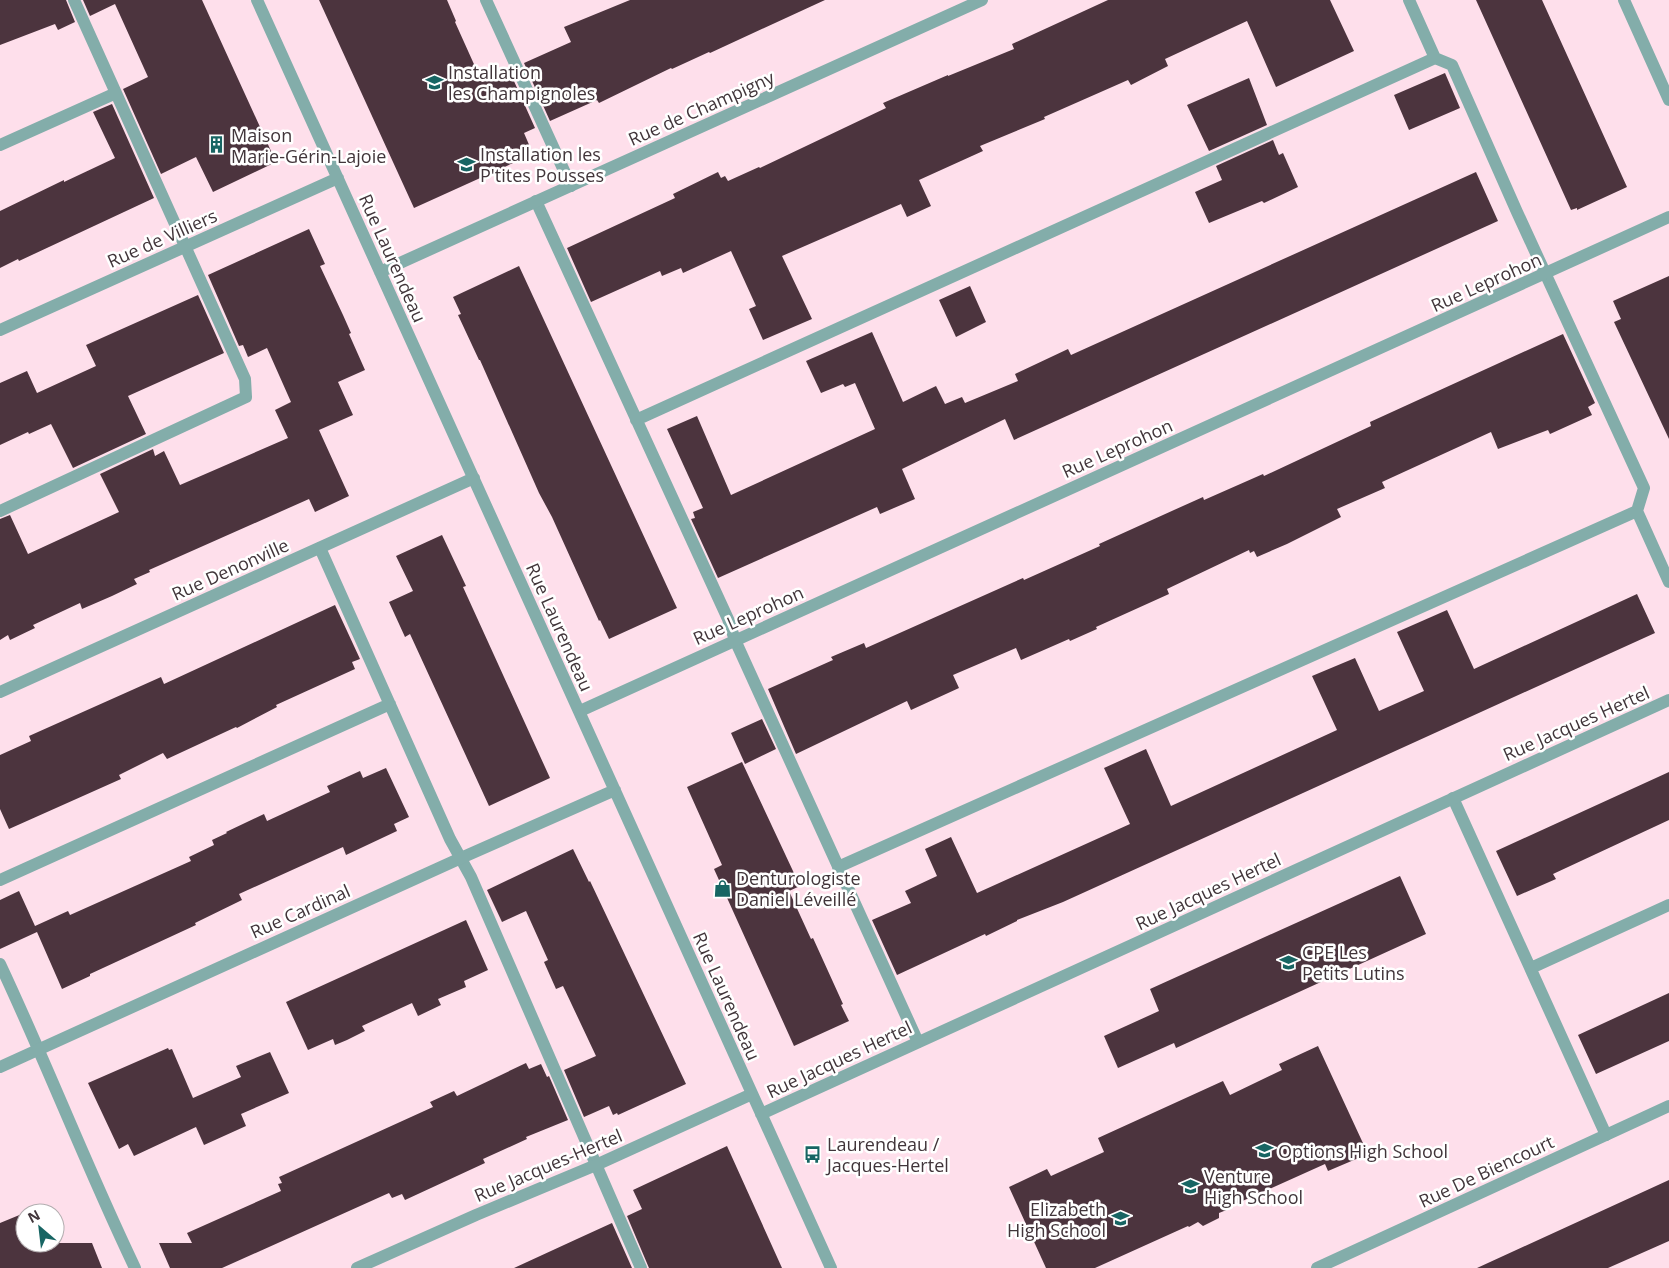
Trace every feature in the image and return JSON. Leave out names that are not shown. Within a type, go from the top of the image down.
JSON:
[{"type":"street","points":[[0,511],[246,397],[245,379],[74,0]]},
{"type":"street","name":"Rue Laurendeau","points":[[257,0],[831,1268]]},
{"type":"street","points":[[486,0],[571,186]]},
{"type":"street","name":"Rue de Champigny","points":[[380,272],[982,0]]},
{"type":"street","points":[[1409,0],[1435,58],[1452,65],[1545,274],[1644,488],[1637,511],[1669,582]]},
{"type":"street","points":[[1624,0],[1669,100]]},
{"type":"street","points":[[636,420],[1435,58]]},
{"type":"street","points":[[0,145],[116,93]]},
{"type":"street","name":"Rue de Villiers","points":[[0,330],[338,178]]},
{"type":"street","points":[[536,201],[728,618],[736,640],[918,1042]]},
{"type":"street","name":"Rue Leprohon","points":[[580,711],[1669,217]]},
{"type":"street","name":"Rue Denonville","points":[[0,692],[474,478]]},
{"type":"street","points":[[838,867],[1637,511]]},
{"type":"street","points":[[320,548],[450,838],[496,935],[641,1268]]},
{"type":"street","name":"Rue Jacques Hertel","points":[[761,1114],[1669,700]]},
{"type":"street","points":[[0,880],[390,704]]},
{"type":"street","name":"Rue Cardinal","points":[[0,1067],[460,858],[615,790]]},
{"type":"street","points":[[1454,798],[1606,1134]]},
{"type":"street","points":[[1531,968],[1669,905]]},
{"type":"street","points":[[0,964],[103,1201],[135,1268]]},
{"type":"street","name":"Rue Jacques-Hertel","points":[[357,1268],[476,1215],[596,1166],[752,1094]]},
{"type":"street","name":"Rue De Biencourt","points":[[1317,1268],[1669,1106]]},
{"type":"building","points":[[0,0],[66,0],[75,22],[58,30],[55,24],[0,45]]},
{"type":"building","points":[[83,0],[202,0],[276,162],[213,192],[196,157],[161,174],[123,89],[148,77],[115,4],[90,16]]},
{"type":"building","points":[[319,0],[447,0],[482,82],[509,70],[535,128],[524,133],[533,154],[414,208]]},
{"type":"building","points":[[630,0],[825,0],[710,53],[671,68],[599,103],[597,100],[550,121],[524,63],[571,42],[564,27]]},
{"type":"building","points":[[1108,0],[1330,0],[1354,51],[1276,87],[1247,21],[1165,59],[1168,66],[1131,85],[1128,80],[1044,117],[1045,119],[980,146],[983,151],[919,180],[931,206],[907,217],[901,204],[782,256],[812,319],[763,340],[749,309],[756,306],[731,251],[683,273],[681,268],[662,276],[660,271],[591,302],[567,248],[675,198],[673,194],[718,172],[721,178],[725,176],[728,181],[760,168],[886,108],[883,103],[1014,49],[1012,44]]},
{"type":"building","points":[[1476,0],[1542,0],[1627,187],[1577,210],[1577,208],[1571,210]]},
{"type":"building","points":[[1445,73],[1460,108],[1409,130],[1394,95]]},
{"type":"building","points":[[1249,78],[1267,125],[1209,151],[1187,105]]},
{"type":"building","points":[[112,104],[154,198],[0,268],[0,211],[115,158],[93,112]]},
{"type":"building","points":[[1273,140],[1279,155],[1283,153],[1298,187],[1264,203],[1262,201],[1209,223],[1195,192],[1222,180],[1216,166]]},
{"type":"building","points":[[1476,172],[1498,221],[1014,440],[1005,419],[902,469],[915,499],[880,514],[877,507],[718,578],[691,519],[695,518],[693,512],[703,508],[667,429],[697,416],[731,495],[875,429],[855,383],[845,387],[843,384],[821,393],[806,361],[872,332],[903,402],[936,386],[945,404],[962,397],[965,403],[1018,381],[1015,374],[1068,349],[1071,355]]},
{"type":"building","points":[[309,229],[325,264],[320,266],[351,333],[349,334],[365,370],[338,382],[353,415],[319,430],[349,496],[315,512],[309,499],[149,570],[150,572],[134,579],[137,584],[112,596],[82,609],[80,603],[33,625],[35,628],[10,640],[8,635],[0,640],[0,519],[10,515],[28,554],[119,512],[100,474],[153,449],[155,456],[164,451],[180,485],[288,438],[275,410],[291,402],[267,348],[248,357],[243,345],[239,346],[208,275]]},
{"type":"building","points":[[519,266],[677,608],[609,639],[539,493],[458,315],[461,314],[453,297]]},
{"type":"building","points":[[1669,276],[1669,439],[1614,322],[1621,319],[1613,301]]},
{"type":"building","points":[[970,286],[986,322],[956,337],[939,300]]},
{"type":"building","points":[[198,295],[224,353],[128,396],[146,434],[73,468],[51,424],[0,445],[0,383],[27,371],[37,393],[96,366],[86,345]]},
{"type":"building","points":[[1563,334],[1595,403],[1588,407],[1592,415],[1550,434],[1548,430],[1498,449],[1491,432],[1382,482],[1385,488],[1337,509],[1341,517],[1287,544],[1257,557],[1254,551],[1250,553],[1249,550],[1167,589],[1169,594],[1096,627],[1097,629],[1021,660],[1016,648],[953,675],[959,688],[911,710],[907,701],[796,754],[768,689],[833,660],[831,657],[864,643],[866,648],[1100,546],[1099,544],[1203,497],[1204,500],[1263,474],[1264,476],[1371,426],[1370,422]]},
{"type":"building","points":[[442,535],[466,586],[463,587],[550,778],[489,806],[410,634],[405,637],[389,602],[413,591],[396,556]]},
{"type":"building","points":[[1637,594],[1655,633],[1063,902],[1017,920],[986,936],[985,934],[897,975],[872,920],[911,903],[905,891],[937,876],[925,849],[951,837],[977,893],[1130,824],[1104,768],[1146,749],[1171,806],[1337,730],[1312,676],[1355,658],[1379,711],[1424,691],[1397,632],[1447,610],[1474,669]]},
{"type":"building","points":[[335,605],[360,659],[352,662],[355,669],[276,705],[277,707],[237,728],[167,759],[163,753],[119,775],[121,779],[9,829],[0,809],[0,755],[31,741],[29,736],[161,677],[164,684]]},
{"type":"building","points":[[762,719],[776,749],[745,764],[731,733]]},
{"type":"building","points":[[742,762],[800,886],[789,891],[811,939],[813,938],[849,1021],[794,1046],[714,869],[722,865],[687,787]]},
{"type":"building","points":[[386,768],[409,817],[394,824],[397,831],[346,855],[343,847],[239,894],[242,900],[195,923],[196,925],[90,974],[90,976],[62,989],[37,932],[0,949],[0,900],[19,891],[35,926],[68,911],[70,915],[191,861],[189,857],[214,845],[212,840],[264,814],[267,821],[330,792],[327,786],[360,771],[363,778]]},
{"type":"building","points":[[1669,772],[1669,820],[1553,874],[1556,879],[1517,896],[1496,851]]},
{"type":"building","points":[[573,849],[686,1084],[618,1115],[617,1113],[613,1115],[609,1106],[584,1117],[564,1070],[596,1056],[563,986],[556,989],[544,962],[548,960],[526,911],[502,922],[487,890]]},
{"type":"building","name":"CPE Les Petits Lutins","points":[[1400,876],[1426,934],[1176,1048],[1174,1043],[1118,1068],[1104,1036],[1159,1011],[1150,989]]},
{"type":"building","points":[[466,920],[488,970],[464,981],[466,987],[438,999],[441,1005],[418,1016],[412,1003],[362,1026],[365,1031],[347,1040],[335,1045],[333,1039],[308,1050],[286,1002]]},
{"type":"building","points":[[1669,993],[1669,1041],[1596,1074],[1578,1035]]},
{"type":"building","points":[[1318,1046],[1368,1154],[1328,1171],[1325,1164],[1229,1207],[1229,1209],[1219,1213],[1219,1218],[1203,1226],[1198,1222],[1095,1268],[1046,1268],[1009,1187],[1047,1169],[1051,1176],[1104,1152],[1098,1138],[1223,1081],[1230,1095],[1282,1070],[1279,1064]]},
{"type":"building","points":[[168,1048],[169,1050],[172,1049],[193,1098],[241,1077],[236,1066],[270,1052],[289,1093],[241,1114],[246,1126],[204,1145],[196,1127],[134,1156],[128,1144],[119,1149],[88,1083]]},
{"type":"building","points":[[526,1063],[529,1069],[541,1064],[547,1077],[549,1076],[568,1120],[526,1137],[527,1139],[483,1159],[485,1163],[405,1200],[402,1194],[392,1198],[389,1193],[222,1268],[170,1268],[159,1243],[192,1243],[187,1233],[281,1191],[278,1184],[282,1183],[279,1177],[433,1107],[430,1102],[454,1091],[457,1096]]},
{"type":"building","points":[[727,1146],[782,1268],[649,1268],[627,1216],[642,1209],[633,1190]]},
{"type":"building","points":[[1669,1180],[1669,1241],[1608,1268],[1477,1268]]},
{"type":"building","points":[[15,1217],[15,1253],[65,1253],[65,1243],[92,1243],[102,1268],[0,1268],[0,1223]]},
{"type":"building","points":[[612,1223],[632,1268],[514,1268],[577,1239]]},
{"type":"place","name":"Installation les Champignoles","points":[[434,82]]},
{"type":"place","name":"Maison Marie-Gérin-Lajoie","points":[[217,145]]},
{"type":"place","name":"Installation les P'tites Pousses","points":[[466,164]]},
{"type":"place","name":"Denturologiste Daniel Léveillé","points":[[722,888]]},
{"type":"place","name":"CPE Les Petits Lutins","points":[[1288,962]]},
{"type":"place","name":"Options High School","points":[[1264,1151]]},
{"type":"place","name":"Laurendeau / Jacques-Hertel","points":[[813,1154]]},
{"type":"place","name":"Venture High School","points":[[1190,1186]]},
{"type":"place","name":"Elizabeth High School","points":[[1120,1219]]}]
